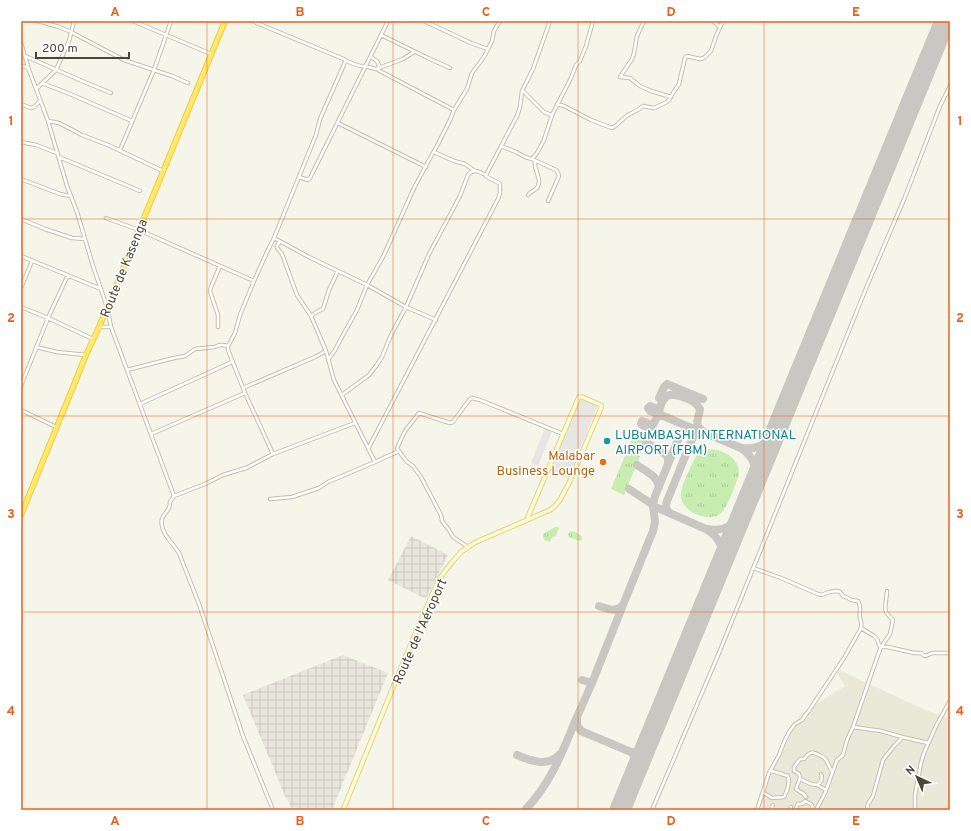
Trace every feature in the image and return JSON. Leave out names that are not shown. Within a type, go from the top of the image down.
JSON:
[{"type":"highway","name":"Route de Kasenga","points":[[22,511],[225,21]]},
{"type":"main road","name":"Route de l'Aéroport","points":[[343,810],[410,646],[440,579],[453,561],[474,543],[550,510],[555,506],[560,500],[570,481],[602,405],[579,397],[563,434]]},
{"type":"main road","points":[[527,519],[563,434]]},
{"type":"street","points":[[38,21],[59,27],[124,60],[188,83]]},
{"type":"street","points":[[36,89],[56,70],[72,33],[74,21]]},
{"type":"street","points":[[133,21],[212,54]]},
{"type":"street","points":[[120,150],[154,70],[171,21]]},
{"type":"street","points":[[252,21],[360,66],[376,69],[454,110]]},
{"type":"street","points":[[299,177],[306,180],[309,179],[388,21]]},
{"type":"street","points":[[424,21],[471,43],[488,49]]},
{"type":"street","points":[[328,360],[357,310],[367,285],[384,255],[404,208],[434,152],[454,110],[467,89],[472,73],[484,57],[492,41],[496,26],[500,21]]},
{"type":"street","points":[[486,175],[517,116],[522,91],[534,69],[550,21]]},
{"type":"street","points":[[528,194],[536,188],[539,182],[534,160],[544,140],[557,104],[586,46],[593,21]]},
{"type":"street","points":[[644,21],[637,36],[632,59],[620,77],[630,78],[640,86],[671,97]]},
{"type":"street","points":[[713,21],[720,27]]},
{"type":"street","points":[[557,104],[612,128],[626,116],[640,110],[643,106],[650,108],[657,107],[669,100],[679,84],[685,58],[687,56],[700,59],[704,58],[711,51],[723,21]]},
{"type":"street","points":[[381,35],[450,68]]},
{"type":"street","points":[[21,43],[29,70],[48,121],[70,196],[77,212],[107,307],[111,327],[174,496]]},
{"type":"street","points":[[376,69],[403,59],[414,52]]},
{"type":"street","points":[[25,56],[111,93]]},
{"type":"street","points":[[371,57],[377,61],[380,68]]},
{"type":"street","points":[[273,454],[232,362],[228,346],[235,334],[240,315],[274,238],[316,135],[320,120],[346,60]]},
{"type":"street","points":[[21,66],[26,67],[29,70]]},
{"type":"street","points":[[42,83],[132,121]]},
{"type":"street","points":[[652,810],[722,646],[864,294],[905,197],[940,106],[950,86]]},
{"type":"street","points":[[522,91],[544,112],[552,115]]},
{"type":"street","points":[[21,104],[31,108],[40,101]]},
{"type":"street","points":[[48,121],[59,123],[82,135],[120,150],[163,171]]},
{"type":"street","points":[[338,123],[426,167]]},
{"type":"street","points":[[21,142],[36,145],[58,153]]},
{"type":"street","points":[[501,146],[556,170],[559,176],[548,201]]},
{"type":"street","points":[[368,449],[436,320],[500,193],[500,184],[488,178],[486,175],[475,171],[465,164],[434,152]]},
{"type":"street","points":[[58,157],[140,191]]},
{"type":"street","points":[[342,395],[369,375],[382,357],[429,254],[460,196],[468,175],[470,172],[475,171]]},
{"type":"street","points":[[21,179],[60,194],[70,196]]},
{"type":"street","points":[[21,218],[45,229],[72,238],[85,239]]},
{"type":"street","points":[[106,218],[139,230],[254,281]]},
{"type":"street","points":[[274,238],[436,320]]},
{"type":"street","points":[[280,241],[277,248],[282,254],[297,295],[311,316],[326,351],[334,380],[375,462]]},
{"type":"street","points":[[21,256],[101,289]]},
{"type":"street","points":[[21,288],[32,261]]},
{"type":"street","points":[[218,327],[218,315],[210,291],[220,266]]},
{"type":"street","points":[[311,316],[323,308],[329,290],[338,271]]},
{"type":"street","points":[[21,386],[48,318],[68,275]]},
{"type":"street","points":[[21,307],[94,339]]},
{"type":"street","points":[[99,327],[111,327]]},
{"type":"street","points":[[127,370],[185,356],[192,350],[198,348],[224,345],[228,346]]},
{"type":"street","points":[[36,347],[57,352],[86,355]]},
{"type":"street","points":[[243,388],[326,351]]},
{"type":"street","points":[[140,404],[232,362]]},
{"type":"street","points":[[151,434],[245,393]]},
{"type":"street","points":[[469,547],[453,537],[442,521],[441,515],[421,477],[413,466],[406,461],[397,448],[404,431],[419,413],[452,423],[472,398],[563,434]]},
{"type":"street","points":[[21,410],[57,427]]},
{"type":"street","points":[[273,810],[243,736],[196,596],[179,553],[167,537],[162,526],[163,517],[169,509],[171,505],[170,502],[174,496],[223,475],[246,468],[273,454],[356,423]]},
{"type":"street","points":[[270,499],[292,497],[314,490],[399,451]]},
{"type":"street","points":[[753,568],[818,594],[822,595],[828,592],[837,591],[851,600],[858,601],[860,605],[860,618],[862,622],[861,628],[844,658],[802,720],[795,724],[789,732],[770,771],[758,810]]},
{"type":"street","points":[[795,810],[798,804],[802,804],[806,801],[811,804],[815,810],[826,790],[837,760],[843,755],[847,740],[881,647],[890,634],[893,620],[886,611],[885,606],[887,591]]},
{"type":"street","points":[[861,628],[874,636],[881,647]]},
{"type":"street","points":[[881,647],[921,653],[926,656],[932,653],[950,653]]},
{"type":"street","points":[[915,810],[915,795],[921,763],[928,743],[950,701]]},
{"type":"street","points":[[853,727],[881,731],[928,743]]},
{"type":"street","points":[[866,810],[873,796],[883,760],[902,737]]},
{"type":"street","points":[[806,797],[796,789],[800,778],[799,774],[794,771],[794,767],[800,759],[804,759],[813,752],[826,759],[830,770],[832,771]]},
{"type":"street","points":[[764,793],[772,798],[783,797],[787,788],[789,780],[788,776],[770,771]]},
{"type":"street","points":[[817,785],[821,780],[820,774]]},
{"type":"street","points":[[800,779],[826,790]]},
{"type":"street","points":[[811,804],[820,802]]},
{"type":"street","points":[[771,810],[773,806]]},
{"type":"shaded area","points":[[580,398],[598,405],[568,478],[550,471]]},
{"type":"shaded area","points":[[545,428],[552,431],[538,466],[531,463]]},
{"type":"shaded area","points":[[411,536],[448,555],[426,599],[388,580]]},
{"type":"shaded area","points":[[343,655],[388,673],[332,810],[293,810],[285,796],[243,695]]},
{"type":"shaded area","points":[[833,667],[923,709],[950,719],[950,810],[754,810],[800,714],[845,686]]},
{"type":"green space","points":[[635,432],[648,437],[641,453],[628,448]]},
{"type":"green space","points":[[709,449],[726,453],[734,460],[739,469],[739,475],[725,509],[717,516],[710,517],[690,511],[685,506],[681,494],[681,490],[696,456],[699,453]]},
{"type":"green space","points":[[627,451],[640,456],[624,495],[611,489]]},
{"type":"green space","points":[[555,527],[559,528],[556,536],[552,537],[550,542],[544,540],[543,534]]},
{"type":"green space","points":[[570,531],[580,535],[582,540],[579,541],[569,537],[568,534]]},
{"type":"taxiway","points":[[659,398],[667,384],[703,399]]},
{"type":"taxiway","points":[[662,416],[659,412],[662,402],[666,397],[669,395],[676,395],[686,398],[697,404],[700,409],[697,424],[703,432]]},
{"type":"taxiway","points":[[657,409],[650,406],[648,408],[650,411],[661,415]]},
{"type":"taxiway","points":[[650,424],[642,421],[641,424],[646,427],[650,427],[653,425],[657,417],[661,415],[694,429]]},
{"type":"taxiway","points":[[638,768],[636,759],[631,752],[581,731],[577,725],[577,717],[653,531],[655,522],[653,506],[655,496],[680,435],[688,430],[696,429],[741,448],[750,456],[754,464],[756,474],[754,485]]},
{"type":"taxiway","points":[[671,514],[666,508],[667,501],[693,437],[698,433],[704,432]]},
{"type":"taxiway","points":[[742,448],[760,446],[768,442],[775,435]]},
{"type":"taxiway","points":[[646,442],[666,455],[668,457],[668,464]]},
{"type":"taxiway","points":[[637,465],[654,477],[659,487]]},
{"type":"taxiway","points":[[629,489],[658,508],[711,532],[718,540],[722,549],[721,565]]},
{"type":"taxiway","points":[[707,529],[717,530],[725,528],[740,518]]},
{"type":"taxiway","points":[[599,606],[615,610],[623,605]]},
{"type":"taxiway","points":[[582,680],[592,683]]},
{"type":"taxiway","points":[[525,810],[549,779],[576,719]]},
{"type":"taxiway","points":[[631,752],[639,751],[647,746]]},
{"type":"taxiway","points":[[517,755],[539,762],[549,761],[559,755]]},
{"type":"runway","points":[[620,810],[945,21]]},
{"type":"place","name":"LUBuMBASHI INTERNATIONAL AIRPORT (FBM)","points":[[607,441]]},
{"type":"place","name":"Malabar Business Lounge","points":[[603,462]]}]
